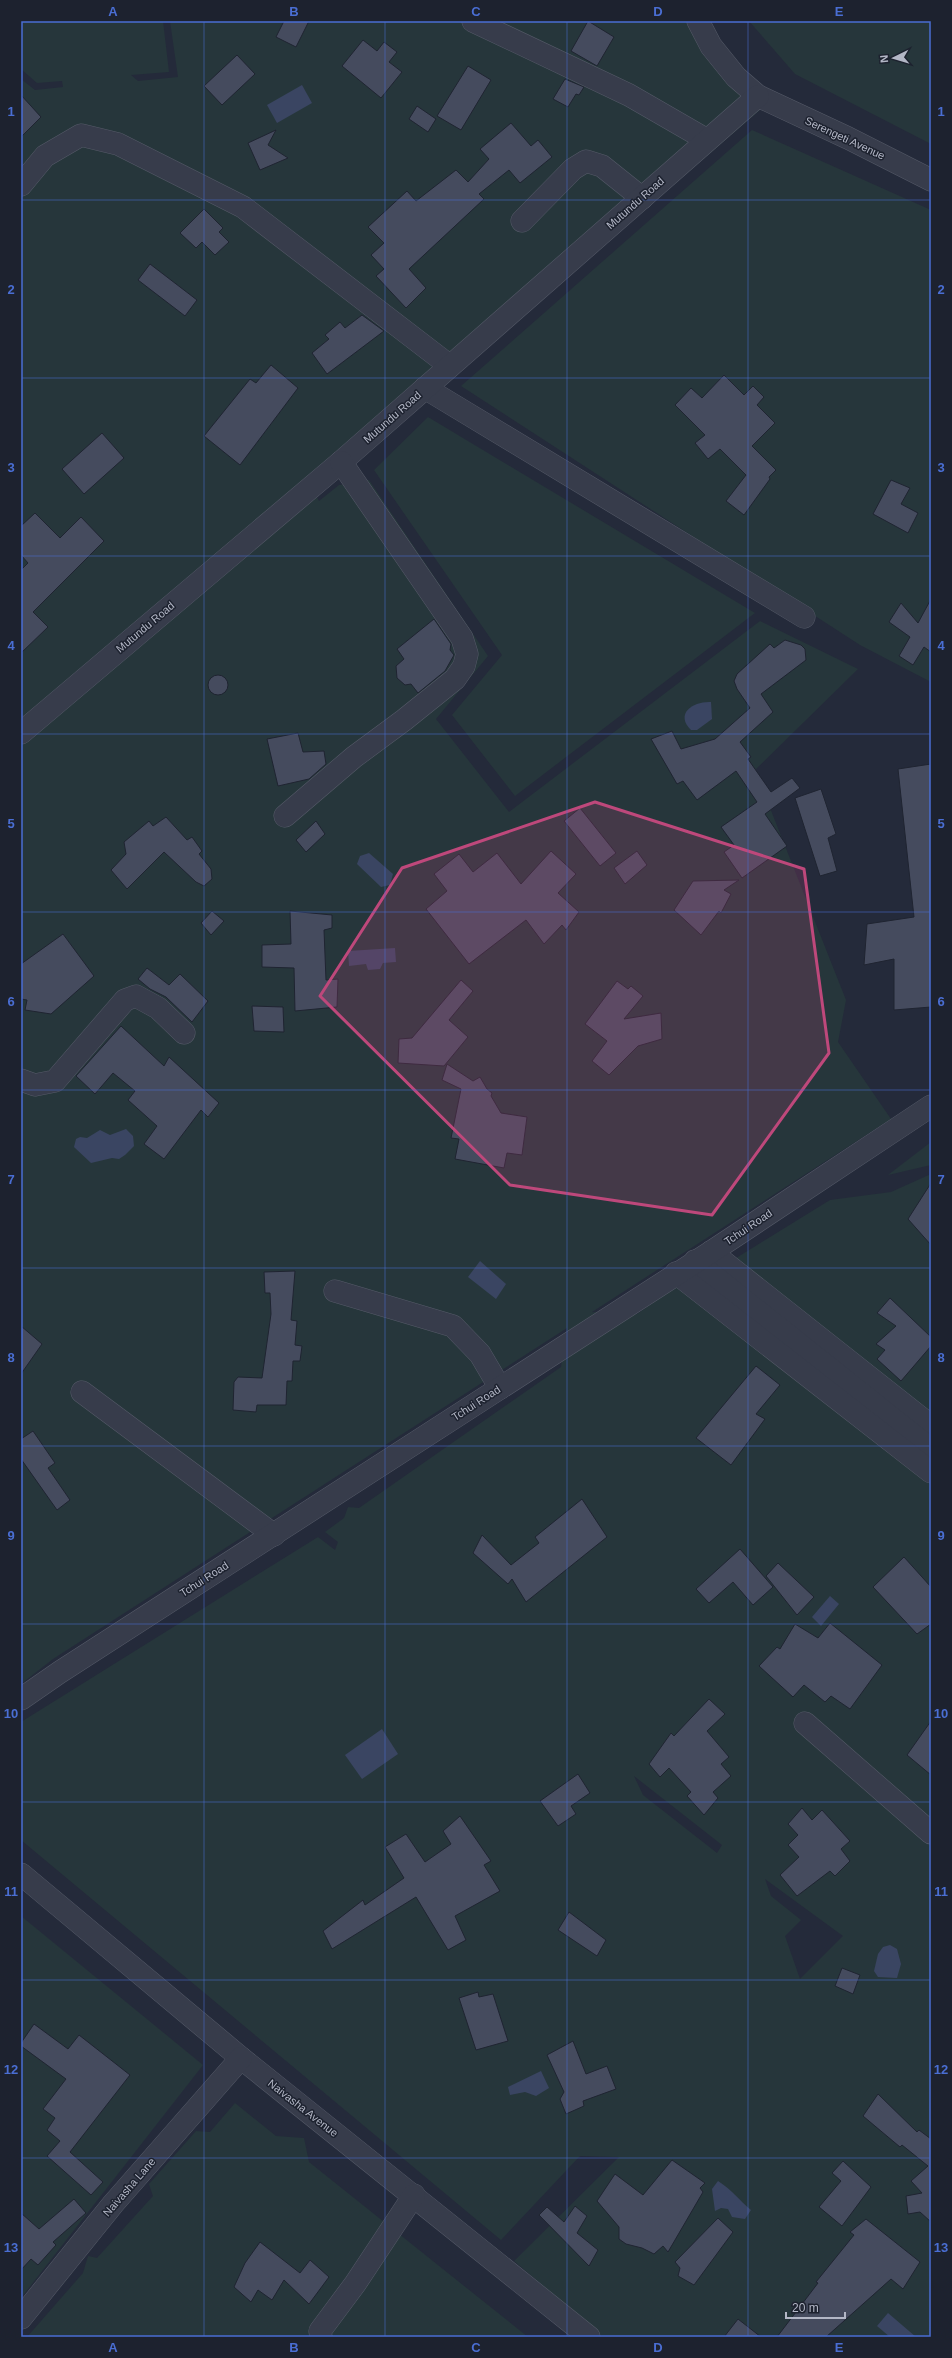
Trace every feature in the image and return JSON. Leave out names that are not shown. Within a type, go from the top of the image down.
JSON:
[{"type":"street","points":[[473,21],[629,96],[707,140]]},
{"type":"street","name":"Serengeti Avenue","points":[[698,21],[711,46],[736,76],[758,96],[848,138],[931,180]]},
{"type":"street","name":"Mutundu Road","points":[[21,733],[340,462],[758,96]]},
{"type":"street","points":[[21,185],[44,156],[82,135],[118,144],[243,207],[450,366]]},
{"type":"street","points":[[522,221],[573,168],[586,161],[602,166],[642,198]]},
{"type":"street","points":[[425,388],[804,617]]},
{"type":"street","points":[[285,816],[354,757],[404,720],[455,679],[464,666],[466,654],[462,638],[340,462]]},
{"type":"street","points":[[21,1080],[35,1085],[55,1081],[125,1000],[136,996],[158,1008],[184,1033]]},
{"type":"street","name":"Tchui Road","points":[[21,1699],[931,1106]]},
{"type":"street","points":[[703,1256],[931,1426]]},
{"type":"street","points":[[703,1256],[931,1449]]},
{"type":"street","points":[[676,1273],[931,1472]]},
{"type":"street","points":[[335,1291],[453,1326],[480,1354],[500,1388]]},
{"type":"street","points":[[82,1392],[274,1535]]},
{"type":"street","points":[[805,1723],[931,1833]]},
{"type":"street","name":"Naivasha Avenue","points":[[21,1874],[240,2058],[414,2195],[589,2337]]},
{"type":"street","name":"Naivasha Lane","points":[[21,2318],[114,2204],[240,2058]]},
{"type":"street","points":[[321,2337],[320,2331],[355,2284],[414,2195]]},
{"type":"highlighted area","points":[[595,802],[804,869],[829,1053],[712,1215],[510,1185],[320,996],[402,868]]},
{"type":"shaded area","points":[[21,21],[163,21],[169,72],[131,75],[138,81],[178,77],[170,21],[686,21],[702,53],[736,92],[760,110],[316,495],[319,501],[339,485],[369,480],[488,656],[436,719],[509,812],[760,621],[858,669],[755,770],[846,1000],[838,1042],[891,1119],[592,1312],[637,1314],[694,1274],[931,1458],[931,2337],[603,2337],[514,2261],[619,2157],[580,2156],[501,2240],[21,1840],[21,1722],[318,1537],[335,1550],[338,1542],[325,1532],[344,1518],[348,1507],[359,1508],[561,1367],[567,1328],[53,1659],[21,1684],[21,79],[35,90],[63,87],[62,81],[37,83],[21,69]],"holes":[[[634,1776],[722,1845],[717,1853],[643,1795]],[[765,1879],[843,1936],[800,1979],[785,1936],[801,1920],[771,1896]]]},
{"type":"shaded area","points":[[749,21],[931,21],[931,144],[795,74]]},
{"type":"shaded area","points":[[752,130],[931,210],[931,682],[860,645],[461,386]]},
{"type":"shaded area","points":[[428,417],[755,613],[515,796],[452,715],[502,655],[374,470]]},
{"type":"shaded area","points":[[931,1142],[931,1165],[888,1175]]},
{"type":"shaded area","points":[[931,1174],[931,1416],[720,1268],[830,1200],[891,1192]]},
{"type":"shaded area","points":[[21,1916],[203,2065],[21,2298]]},
{"type":"shaded area","points":[[235,2103],[276,2136],[304,2138],[309,2162],[528,2337],[27,2337],[83,2273],[88,2256],[97,2258],[153,2196],[149,2184],[196,2131],[210,2132]]},
{"type":"water","points":[[302,85],[312,103],[277,123],[267,105]]},
{"type":"water","points":[[705,702],[711,702],[712,719],[697,730],[691,730],[686,724],[685,713],[693,706]]},
{"type":"water","points":[[369,853],[393,874],[390,885],[381,887],[357,864],[360,856]]},
{"type":"water","points":[[395,948],[396,962],[383,963],[380,969],[368,970],[366,964],[349,966],[348,951]]},
{"type":"water","points":[[126,1129],[133,1136],[134,1146],[119,1159],[112,1158],[91,1163],[74,1147],[76,1139],[80,1137],[87,1138],[100,1130],[110,1135]]},
{"type":"water","points":[[480,1261],[506,1284],[496,1299],[468,1277]]},
{"type":"water","points":[[830,1596],[839,1604],[821,1626],[812,1617]]},
{"type":"water","points":[[382,1729],[398,1754],[362,1779],[345,1755]]},
{"type":"water","points":[[890,1945],[897,1949],[901,1964],[897,1978],[878,1977],[874,1971],[878,1954],[883,1947]]},
{"type":"water","points":[[541,2071],[549,2088],[536,2096],[525,2092],[510,2095],[508,2087]]},
{"type":"water","points":[[718,2181],[751,2210],[745,2219],[732,2217],[728,2209],[721,2208],[715,2211],[712,2189]]},
{"type":"water","points":[[888,2313],[916,2337],[890,2337],[877,2326]]},
{"type":"building","points":[[284,21],[309,21],[296,47],[276,37]]},
{"type":"building","points":[[588,21],[614,37],[597,66],[571,51]]},
{"type":"building","points":[[363,40],[377,51],[384,42],[397,52],[389,62],[402,72],[381,98],[342,66]]},
{"type":"building","points":[[237,55],[255,74],[222,105],[204,86]]},
{"type":"building","points":[[468,66],[491,80],[461,130],[437,116]]},
{"type":"building","points":[[565,79],[584,87],[579,95],[576,94],[568,107],[553,99]]},
{"type":"building","points":[[21,95],[41,117],[21,137]]},
{"type":"building","points":[[417,106],[436,119],[428,132],[409,119]]},
{"type":"building","points":[[511,123],[531,146],[538,140],[552,157],[520,183],[509,170],[479,194],[484,199],[409,269],[426,288],[406,308],[376,276],[384,269],[371,255],[384,243],[368,227],[407,191],[416,201],[456,170],[468,182],[489,159],[480,149]]},
{"type":"building","points":[[276,130],[268,145],[288,158],[260,170],[248,143]]},
{"type":"building","points":[[204,209],[223,228],[219,232],[229,242],[215,255],[202,242],[196,248],[180,233]]},
{"type":"building","points":[[150,264],[197,300],[185,316],[138,280]]},
{"type":"building","points":[[362,315],[384,331],[327,374],[312,353],[329,339],[325,335],[340,322],[345,328]]},
{"type":"building","points":[[271,365],[298,388],[240,465],[204,436],[250,379],[256,383]]},
{"type":"building","points":[[724,375],[744,395],[753,386],[764,397],[757,405],[775,423],[752,446],[776,470],[769,477],[770,479],[744,515],[726,501],[746,475],[720,449],[708,459],[695,443],[705,435],[675,405],[691,388],[702,398]]},
{"type":"building","points":[[102,433],[124,458],[84,494],[62,469]]},
{"type":"building","points":[[891,480],[910,488],[901,504],[918,513],[908,533],[873,514]]},
{"type":"building","points":[[35,513],[60,538],[81,517],[104,541],[33,612],[48,627],[21,653],[21,570],[28,563],[21,555],[21,526]]},
{"type":"building","points":[[931,599],[931,652],[924,647],[913,665],[899,656],[910,637],[889,622],[901,603],[918,623]]},
{"type":"building","points":[[434,619],[451,644],[450,650],[454,655],[445,671],[418,693],[411,684],[405,685],[397,678],[396,666],[404,659],[397,649]]},
{"type":"building","points":[[785,640],[801,645],[805,649],[806,660],[761,694],[773,712],[740,742],[751,757],[748,759],[771,792],[792,778],[800,788],[765,814],[787,846],[742,878],[724,852],[734,845],[721,827],[757,802],[736,771],[697,800],[683,781],[677,784],[651,739],[672,731],[681,749],[715,739],[750,708],[737,689],[734,681],[737,674],[770,644],[774,648]]},
{"type":"building","points":[[218,675],[225,678],[228,685],[225,692],[218,695],[211,692],[208,685],[211,678]]},
{"type":"building","points":[[298,733],[303,752],[324,751],[326,764],[309,779],[278,786],[267,739]]},
{"type":"building","points":[[931,764],[931,1007],[894,1010],[894,959],[864,965],[867,924],[914,917],[898,769]]},
{"type":"building","points":[[821,789],[836,834],[828,838],[837,871],[820,876],[795,798]]},
{"type":"building","points":[[580,808],[616,853],[600,866],[564,821]]},
{"type":"building","points":[[166,817],[187,840],[192,837],[202,851],[199,854],[211,869],[212,879],[204,886],[196,882],[164,852],[127,889],[111,870],[126,854],[124,842],[149,821],[153,826]]},
{"type":"building","points":[[316,821],[325,834],[306,852],[296,840]]},
{"type":"building","points":[[551,851],[576,874],[558,893],[579,912],[566,930],[562,925],[544,944],[526,920],[469,964],[426,909],[447,891],[434,874],[459,854],[473,872],[497,853],[521,884]]},
{"type":"building","points":[[637,851],[647,865],[625,884],[614,868]]},
{"type":"building","points":[[739,880],[724,890],[731,894],[721,913],[719,911],[701,935],[674,910],[693,881]]},
{"type":"building","points":[[212,911],[224,921],[211,935],[201,923]]},
{"type":"building","points":[[290,911],[332,915],[332,928],[324,930],[326,980],[338,979],[337,1007],[295,1011],[294,968],[262,967],[262,945],[291,944]]},
{"type":"building","points":[[63,934],[94,976],[51,1014],[25,1010],[27,1000],[21,999],[21,964]]},
{"type":"building","points":[[147,968],[169,985],[180,974],[208,1001],[192,1022],[166,997],[150,989],[138,979]]},
{"type":"building","points":[[461,980],[473,991],[449,1020],[468,1037],[444,1066],[398,1063],[399,1039],[412,1038]]},
{"type":"building","points":[[617,981],[628,989],[631,986],[643,996],[624,1019],[661,1013],[662,1039],[638,1046],[609,1075],[592,1061],[607,1041],[585,1024]]},
{"type":"building","points":[[252,1006],[283,1007],[284,1032],[254,1031]]},
{"type":"building","points":[[121,1026],[164,1066],[169,1057],[219,1103],[208,1117],[201,1110],[164,1159],[144,1144],[157,1126],[128,1100],[135,1091],[113,1073],[95,1094],[76,1076]]},
{"type":"building","points":[[447,1064],[473,1081],[480,1077],[487,1089],[492,1093],[491,1096],[501,1113],[527,1117],[522,1155],[507,1153],[504,1168],[455,1159],[459,1139],[451,1138],[461,1089],[442,1080]]},
{"type":"building","points":[[931,1183],[931,1245],[908,1219]]},
{"type":"building","points":[[295,1271],[291,1320],[297,1321],[295,1345],[302,1346],[300,1361],[293,1361],[292,1381],[287,1381],[286,1405],[257,1405],[256,1412],[233,1410],[234,1382],[238,1377],[262,1378],[271,1314],[270,1293],[265,1293],[264,1272]]},
{"type":"building","points":[[890,1298],[931,1337],[931,1346],[901,1381],[877,1359],[885,1350],[876,1344],[896,1326],[877,1313]]},
{"type":"building","points":[[21,1326],[42,1344],[21,1374]]},
{"type":"building","points":[[756,1366],[780,1385],[756,1414],[765,1419],[731,1465],[696,1438]]},
{"type":"building","points":[[33,1431],[55,1463],[48,1468],[70,1500],[57,1510],[21,1459],[21,1439]]},
{"type":"building","points":[[582,1499],[607,1537],[526,1602],[512,1579],[508,1584],[473,1553],[482,1535],[511,1565],[539,1543],[535,1537]]},
{"type":"building","points":[[740,1549],[773,1587],[753,1605],[733,1582],[709,1603],[696,1589]]},
{"type":"building","points":[[904,1557],[931,1587],[931,1624],[917,1634],[873,1587]]},
{"type":"building","points":[[778,1563],[814,1597],[797,1615],[766,1576]]},
{"type":"building","points":[[830,1623],[882,1665],[850,1709],[831,1696],[825,1702],[804,1685],[793,1697],[759,1666],[777,1647],[780,1649],[795,1624],[818,1638]]},
{"type":"building","points":[[709,1699],[725,1714],[707,1731],[729,1757],[721,1764],[731,1776],[713,1792],[718,1798],[704,1815],[687,1796],[691,1792],[669,1768],[660,1777],[649,1764],[671,1733],[674,1736]]},
{"type":"building","points":[[931,1721],[931,1775],[907,1755]]},
{"type":"building","points":[[578,1774],[590,1793],[571,1806],[576,1814],[558,1826],[540,1801]]},
{"type":"building","points":[[802,1808],[812,1820],[822,1810],[850,1841],[841,1849],[850,1861],[835,1876],[830,1871],[797,1896],[780,1875],[799,1857],[788,1845],[798,1835],[788,1824]]},
{"type":"building","points":[[460,1816],[491,1861],[484,1865],[500,1891],[455,1916],[466,1940],[448,1950],[416,1897],[332,1949],[323,1931],[363,1900],[365,1905],[404,1878],[385,1847],[406,1834],[425,1862],[451,1844],[443,1831]]},
{"type":"building","points":[[569,1912],[606,1940],[597,1956],[558,1930]]},
{"type":"building","points":[[842,1968],[860,1975],[853,1994],[835,1986]]},
{"type":"building","points":[[478,1992],[479,1997],[493,1994],[508,2041],[476,2050],[459,1998]]},
{"type":"building","points":[[34,2024],[68,2049],[79,2035],[130,2075],[70,2152],[103,2182],[91,2195],[47,2156],[60,2141],[47,2130],[55,2118],[43,2109],[66,2079],[21,2046],[21,2043]]},
{"type":"building","points":[[573,2041],[586,2074],[607,2066],[616,2089],[583,2101],[584,2106],[566,2114],[560,2099],[564,2092],[547,2055]]},
{"type":"building","points":[[878,2094],[917,2132],[919,2130],[931,2139],[931,2222],[920,2212],[908,2214],[906,2196],[922,2193],[911,2181],[928,2166],[902,2145],[900,2147],[863,2116]]},
{"type":"building","points":[[672,2160],[705,2183],[700,2188],[703,2192],[668,2252],[663,2246],[654,2254],[642,2248],[626,2244],[619,2239],[619,2227],[597,2201],[615,2174],[643,2195]]},
{"type":"building","points":[[843,2161],[871,2187],[842,2226],[819,2207],[841,2181],[832,2173]]},
{"type":"building","points":[[74,2199],[86,2213],[53,2242],[56,2245],[38,2265],[31,2259],[21,2270],[21,2213],[39,2229]]},
{"type":"building","points":[[575,2206],[587,2216],[577,2233],[598,2250],[589,2266],[539,2215],[547,2207],[564,2222]]},
{"type":"building","points":[[718,2218],[733,2232],[694,2285],[678,2276],[680,2268],[675,2262]]},
{"type":"building","points":[[866,2219],[920,2262],[903,2289],[891,2279],[826,2337],[777,2337],[818,2283],[816,2282],[854,2235],[850,2232]]},
{"type":"building","points":[[260,2242],[300,2273],[310,2260],[329,2277],[309,2304],[284,2280],[272,2300],[258,2290],[251,2302],[234,2287],[245,2263]]},
{"type":"building","points":[[738,2319],[761,2337],[724,2337]]}]
